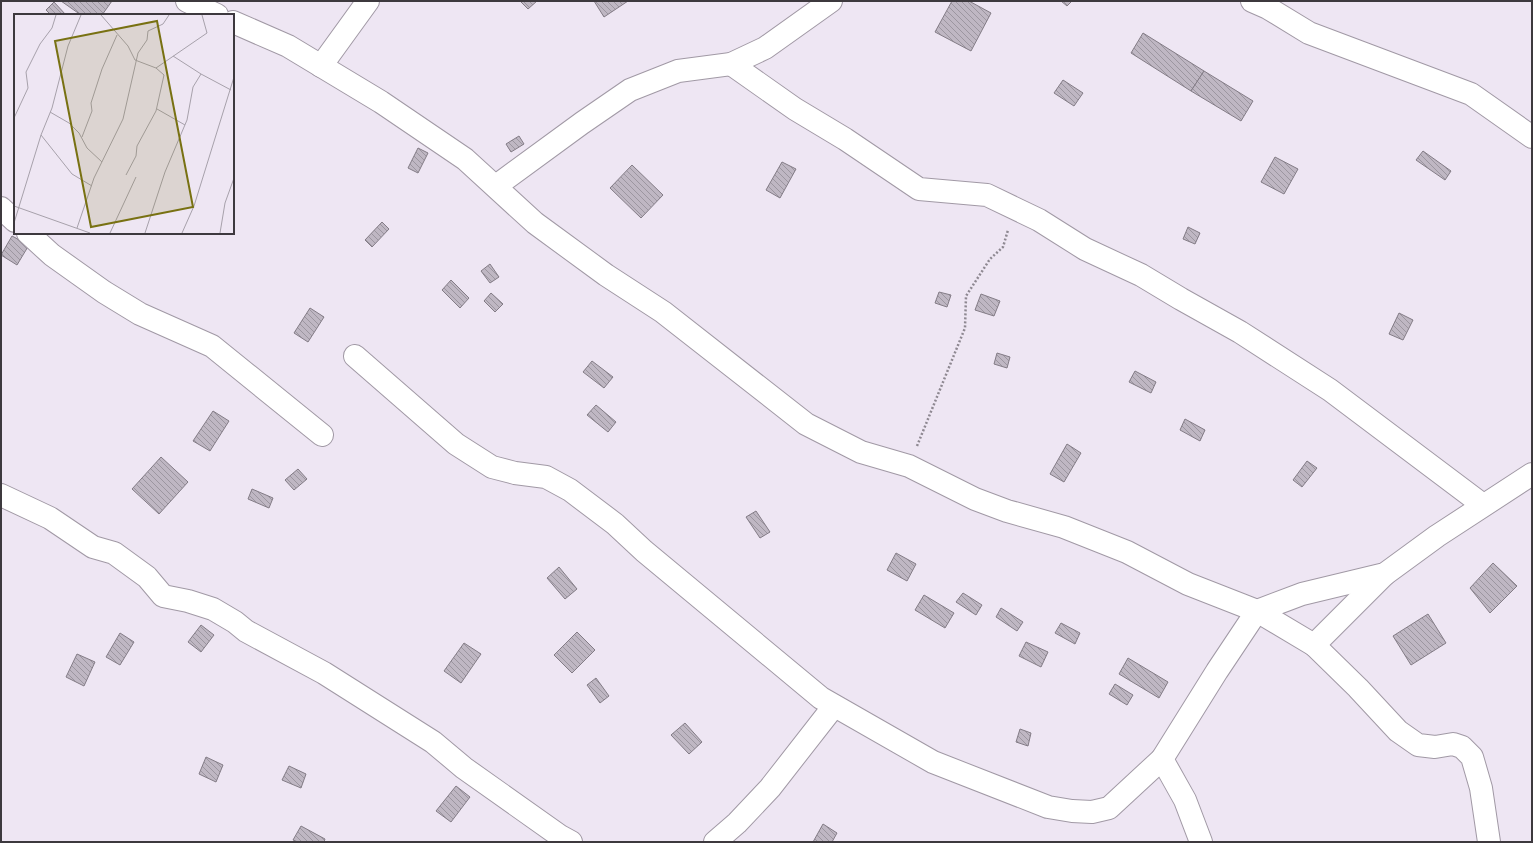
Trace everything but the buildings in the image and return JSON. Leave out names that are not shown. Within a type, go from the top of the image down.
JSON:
[{"type":"street","points":[[188,1],[215,14]]},
{"type":"street","points":[[321,66],[368,1]]},
{"type":"street","points":[[496,186],[630,90],[678,71],[731,64],[765,48],[831,1]]},
{"type":"street","points":[[1252,1],[1268,8],[1309,33],[1471,94],[1532,137]]},
{"type":"street","points":[[234,22],[288,46],[381,102],[465,159],[535,223],[606,275],[662,312],[806,424],[861,452],[909,466],[975,499],[1064,527],[1127,552],[1188,584],[1257,611],[1314,645],[1358,688],[1398,731],[1418,744],[1435,747],[1453,744],[1462,747],[1472,757],[1481,788],[1489,842]]},
{"type":"street","points":[[731,64],[795,109],[845,139],[919,189],[987,195],[1039,220],[1085,249],[1141,275],[1180,299],[1240,332],[1330,390],[1483,505]]},
{"type":"street","points":[[1,208],[14,220]]},
{"type":"street","points":[[29,234],[52,255],[110,296],[140,314],[212,346],[322,435]]},
{"type":"street","points":[[355,356],[456,444],[492,467],[515,473],[546,477],[570,490],[615,524],[644,551],[820,698],[933,762],[1048,807],[1072,811],[1092,812],[1109,808],[1162,759],[1257,611],[1302,594],[1386,574]]},
{"type":"street","points":[[1314,645],[1386,574],[1437,536],[1532,474]]},
{"type":"street","points":[[1,495],[50,518],[93,547],[114,553],[147,577],[163,596],[188,601],[212,609],[236,622],[246,631],[324,673],[434,742],[464,768],[560,836],[571,842]]},
{"type":"street","points":[[716,842],[737,823],[770,788],[834,706]]},
{"type":"street","points":[[1162,759],[1185,800],[1201,842]]},
{"type":"path","points":[[909,466],[965,328],[966,296],[990,259],[1003,247],[1015,208]]}]
